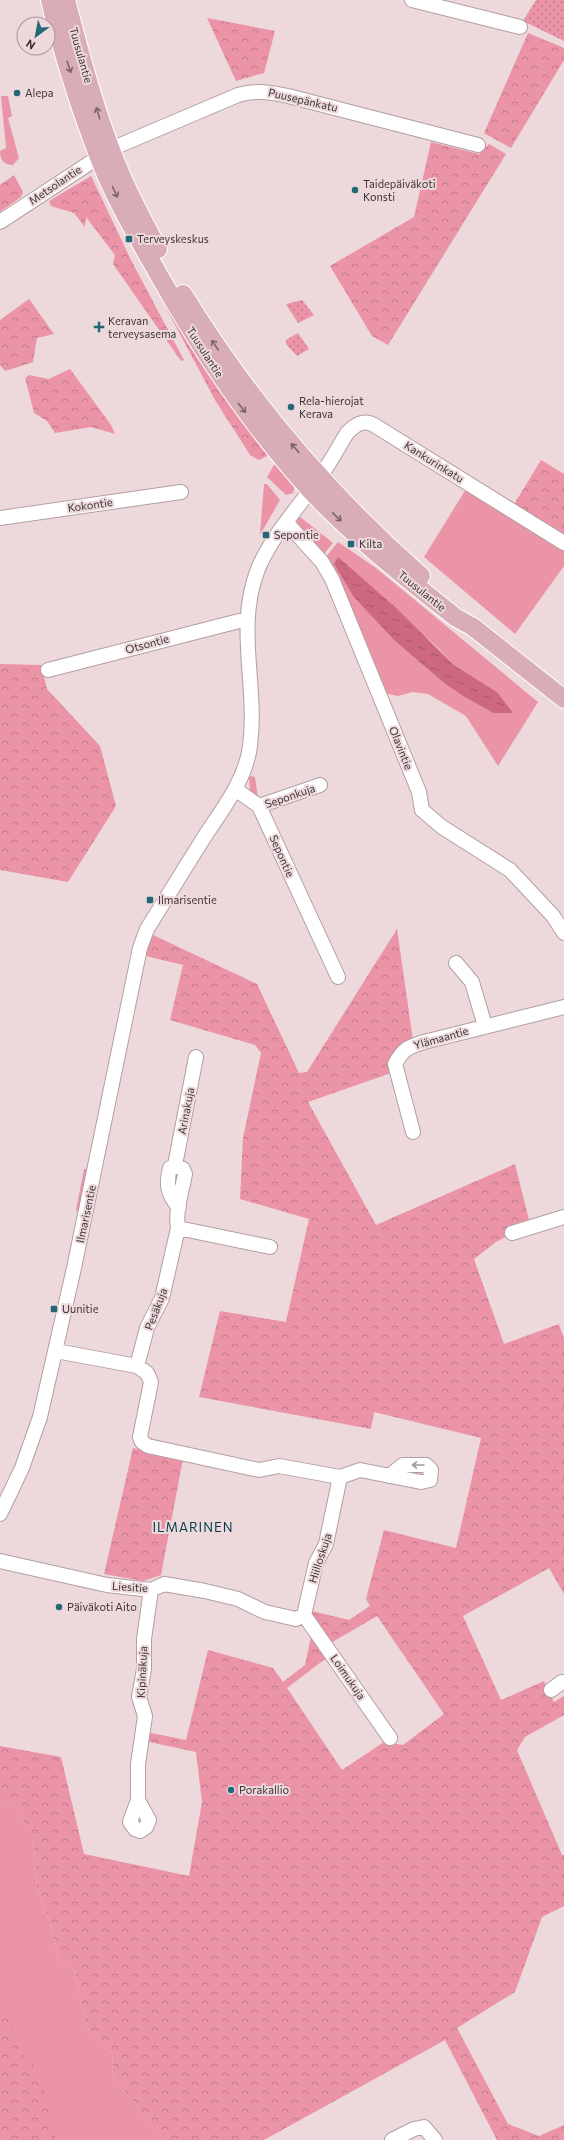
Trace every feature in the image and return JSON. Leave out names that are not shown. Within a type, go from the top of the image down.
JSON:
[{"type":"main road","name":"Tuusulantie","points":[[50,0],[65,56],[105,153],[184,295],[214,343],[315,483],[460,611],[473,627],[560,694]]},
{"type":"main road","name":"Tuusulantie","points":[[66,0],[99,116],[105,153]]},
{"type":"street","points":[[412,0],[520,27]]},
{"type":"street","name":"Puusepänkatu","points":[[105,153],[238,95],[255,91],[267,91],[288,96],[478,145]]},
{"type":"street","name":"Metsolantie","points":[[0,222],[105,153]]},
{"type":"street","name":"Kankurinkatu","points":[[315,483],[347,433],[359,424],[370,422],[564,543]]},
{"type":"street","points":[[235,788],[245,767],[250,747],[252,713],[247,619],[258,569],[286,522],[315,483]]},
{"type":"street","name":"Kokontie","points":[[0,518],[181,492]]},
{"type":"street","name":"Olavintie","points":[[286,522],[322,562],[332,579],[419,792],[422,810],[442,826],[510,870],[553,916],[564,933]]},
{"type":"street","name":"Otsontie","points":[[48,670],[247,619]]},
{"type":"street","name":"Seponkuja","points":[[259,806],[320,785]]},
{"type":"street","name":"Sepontie","points":[[235,788],[259,806],[338,977]]},
{"type":"street","name":"Ilmarisentie","points":[[0,1514],[22,1468],[40,1417],[56,1351],[140,948],[147,929],[235,788]]},
{"type":"street","points":[[456,963],[472,982],[485,1026]]},
{"type":"street","name":"Ylämaantie","points":[[412,1132],[395,1064],[402,1052],[412,1045],[564,1007]]},
{"type":"street","name":"Arinakuja","points":[[175,1165],[196,1057]]},
{"type":"street","name":"Pesäkuja","points":[[137,1366],[147,1328],[162,1298],[178,1228],[176,1219],[185,1174],[183,1169],[175,1165]]},
{"type":"street","points":[[512,1234],[564,1217]]},
{"type":"street","points":[[178,1228],[270,1247]]},
{"type":"street","points":[[56,1351],[137,1366],[147,1373],[151,1382],[140,1437],[142,1442],[148,1446],[259,1470],[279,1466],[340,1477],[360,1470],[389,1476]]},
{"type":"street","name":"Hiilloskuja","points":[[304,1615],[316,1563],[326,1544],[340,1477]]},
{"type":"street","name":"Liesitie","points":[[0,1561],[107,1585],[151,1590],[164,1584],[238,1599],[265,1612],[296,1619],[304,1615]]},
{"type":"street","name":"Kipinäkuja","points":[[138,1800],[138,1764],[145,1716],[139,1697],[144,1669],[144,1639],[151,1590]]},
{"type":"street","name":"Loimukuja","points":[[304,1615],[390,1738]]},
{"type":"street","points":[[392,2140],[414,2129],[424,2127],[435,2140]]},
{"type":"green space","points":[[536,0],[564,0],[564,41],[523,21]]},
{"type":"green space","points":[[207,18],[275,31],[264,73],[236,81]]},
{"type":"green space","points":[[528,33],[564,48],[564,60],[511,148],[484,133]]},
{"type":"green space","points":[[1,96],[8,96],[12,116],[8,118],[19,158],[13,165],[5,163],[0,154],[0,151],[6,148]]},
{"type":"green space","points":[[431,142],[479,154],[489,144],[506,154],[388,345],[372,336],[330,266],[414,217]]},
{"type":"green space","points":[[14,175],[23,192],[21,197],[0,212],[0,185]]},
{"type":"green space","points":[[91,176],[132,262],[184,360],[181,361],[113,264],[115,255],[86,217],[85,227],[74,213],[51,206],[49,201]]},
{"type":"green space","points":[[138,255],[270,450],[267,456],[259,460],[250,455],[215,400]]},
{"type":"green space","points":[[29,299],[54,334],[37,338],[33,362],[5,371],[0,365],[0,320]]},
{"type":"green space","points":[[302,300],[314,315],[298,323],[286,304]]},
{"type":"green space","points":[[298,333],[309,349],[297,356],[286,344],[286,340]]},
{"type":"green space","points":[[70,369],[111,425],[115,434],[91,427],[55,433],[47,421],[34,413],[25,378],[29,375],[49,379]]},
{"type":"green space","points":[[541,460],[564,474],[564,538],[513,506]]},
{"type":"green space","points":[[282,461],[295,483],[293,493],[286,495],[267,477],[274,465]]},
{"type":"green space","points":[[264,484],[267,484],[280,500],[260,535]]},
{"type":"green space","points":[[466,489],[564,551],[564,566],[515,634],[424,557]]},
{"type":"green space","points":[[299,516],[333,543],[323,555],[296,523]]},
{"type":"green space","points":[[338,542],[376,568],[538,702],[498,766],[466,716],[428,694],[413,692],[398,696],[384,693],[322,562]],"holes":[[[338,558],[437,647],[454,665],[497,692],[493,713],[444,683],[395,641]]]},
{"type":"green space","points":[[0,664],[41,665],[47,689],[100,746],[116,806],[68,882],[0,870]]},
{"type":"green space","points":[[249,777],[255,777],[258,798],[250,792]]},
{"type":"green space","points":[[397,929],[413,1040],[394,1072],[308,1102],[376,1225],[515,1164],[530,1224],[496,1242],[474,1259],[504,1344],[559,1324],[564,1339],[564,1594],[549,1568],[463,1616],[501,1700],[544,1681],[554,1702],[564,1696],[564,1715],[525,1737],[517,1750],[562,1855],[564,1855],[564,1906],[542,1917],[515,1992],[457,2028],[508,2124],[539,2136],[564,2125],[564,2140],[497,2140],[445,2040],[264,2140],[164,2140],[112,2076],[113,2054],[86,2026],[75,1971],[59,1960],[51,1924],[37,1887],[33,1836],[13,1805],[0,1801],[0,1746],[61,1757],[84,1854],[189,1876],[202,1802],[196,1752],[145,1741],[146,1732],[186,1740],[208,1650],[273,1668],[283,1682],[305,1665],[312,1632],[329,1656],[287,1688],[342,1770],[384,1742],[403,1745],[444,1714],[377,1616],[329,1644],[308,1610],[349,1620],[370,1606],[366,1599],[384,1530],[456,1548],[481,1438],[374,1412],[371,1429],[199,1397],[220,1311],[286,1322],[309,1219],[240,1199],[243,1138],[261,1053],[255,1045],[170,1020],[183,965],[146,956],[151,934],[257,984],[299,1073],[307,1072]]},
{"type":"green space","points":[[84,1169],[89,1170],[81,1212],[76,1210]]},
{"type":"green space","points":[[133,1448],[183,1459],[161,1575],[143,1581],[104,1574]]},
{"type":"green space","points":[[0,1801],[13,1805],[33,1836],[37,1887],[51,1924],[59,1960],[75,1971],[86,2026],[113,2054],[112,2076],[164,2140],[0,2140]]},
{"type":"green space","points":[[0,2004],[25,2056],[42,2074],[52,2132],[58,2140],[0,2140]]},
{"type":"water","points":[[338,557],[395,607],[454,665],[497,692],[513,713],[493,713],[463,696],[444,683],[395,641],[354,597],[334,564]]},
{"type":"place","name":"Alepa","points":[[17,93]]},
{"type":"place","name":"Taidepäiväkoti Konsti","points":[[355,190]]},
{"type":"place","name":"Terveyskeskus","points":[[129,239]]},
{"type":"place","name":"Keravan terveysasema","points":[[99,327]]},
{"type":"place","name":"Rela-hierojat Kerava","points":[[291,407]]},
{"type":"place","name":"Sepontie","points":[[266,535]]},
{"type":"place","name":"Kilta","points":[[351,544]]},
{"type":"place","name":"Ilmarisentie","points":[[150,900]]},
{"type":"place","name":"Uunitie","points":[[54,1309]]},
{"type":"place","name":"Päiväkoti Aito","points":[[59,1607]]},
{"type":"place","name":"Porakallio","points":[[231,1790]]},
{"type":"district","name":"ILMARINEN","points":[[193,1527]]}]
